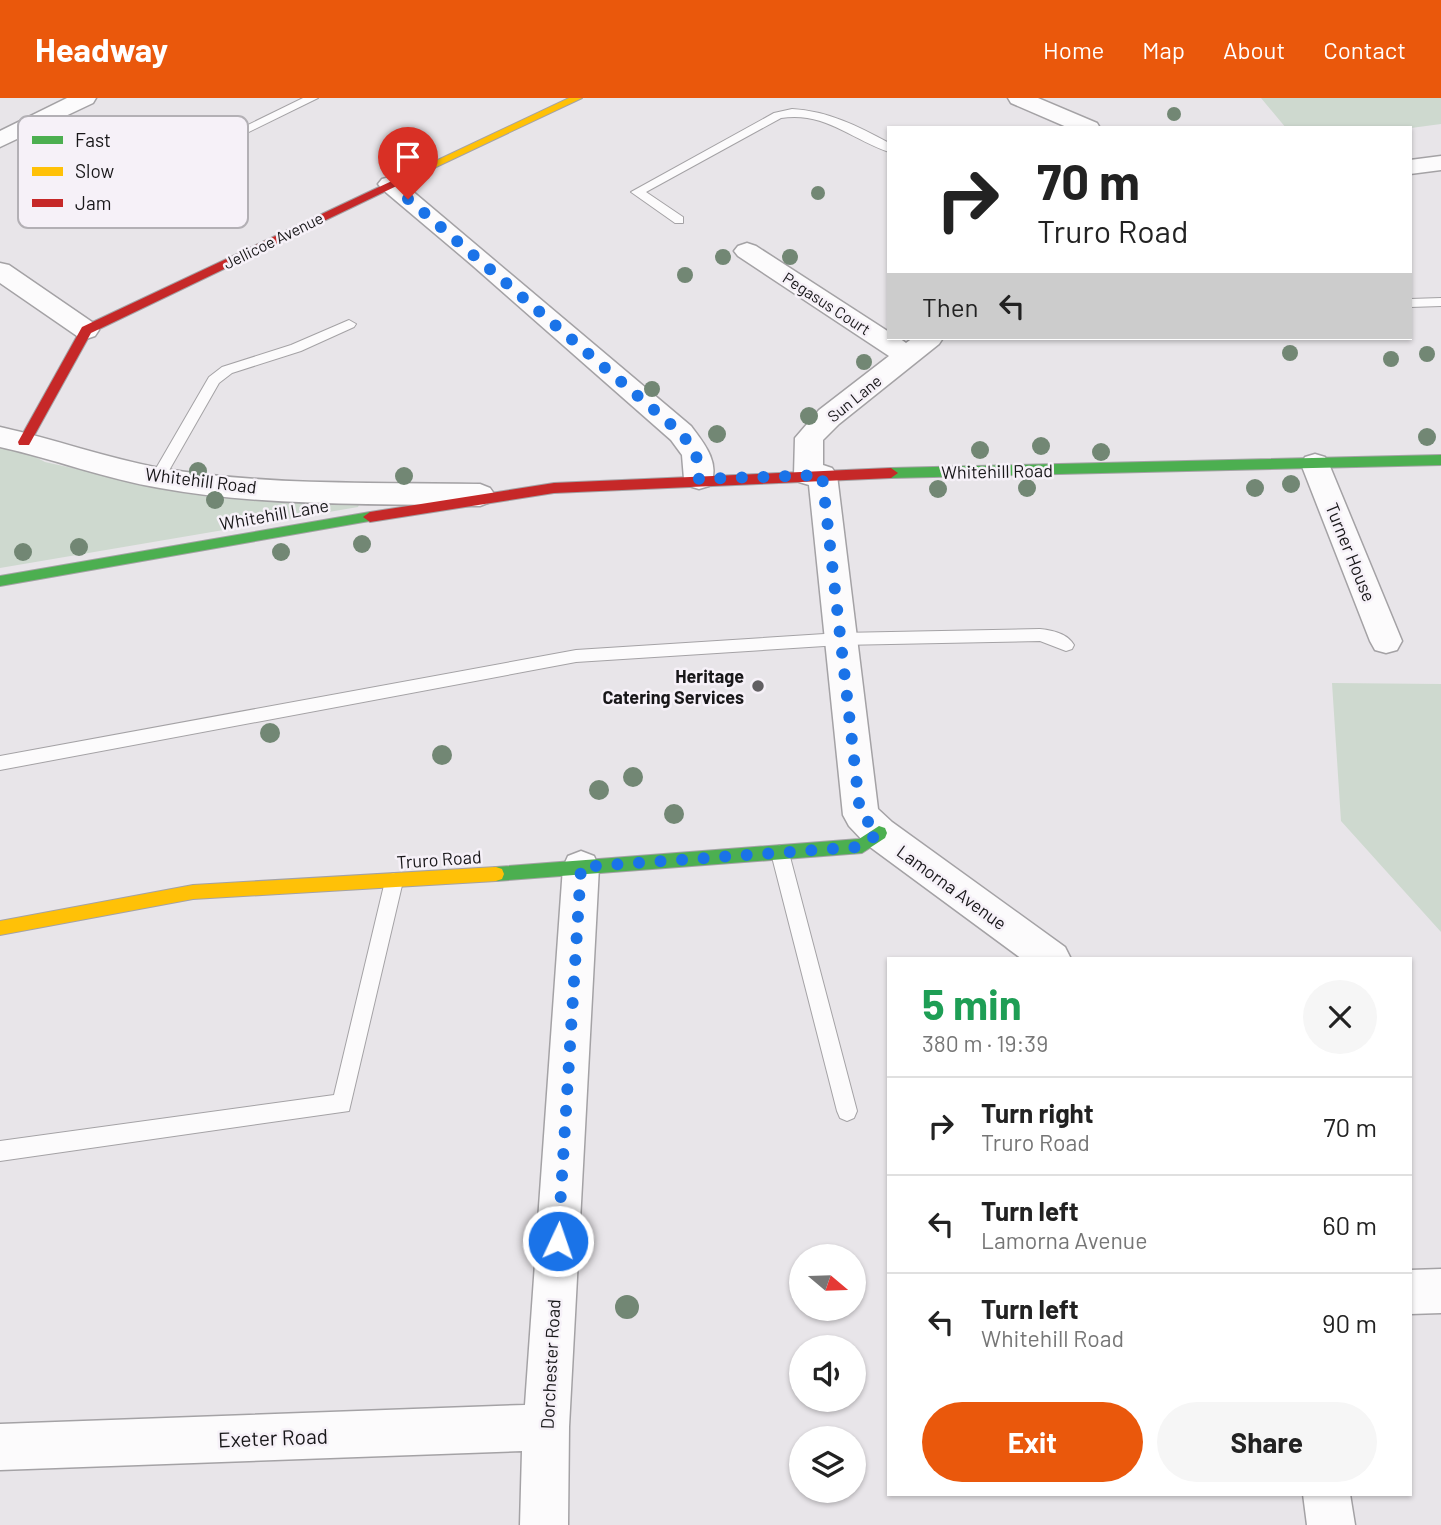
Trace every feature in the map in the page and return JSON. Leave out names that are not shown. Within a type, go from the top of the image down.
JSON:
[{"type":"street","points":[[49,116],[85,98]]},
{"type":"street","name":"Jellicoe Avenue","points":[[86,330],[390,184],[577,98]]},
{"type":"street","points":[[1019,98],[1084,126]]},
{"type":"street","points":[[0,140],[18,131]]},
{"type":"street","points":[[1412,167],[1441,163]]},
{"type":"street","points":[[390,184],[481,259],[681,433],[696,453],[699,479]]},
{"type":"street","name":"Pegasus Court","points":[[747,251],[906,355]]},
{"type":"street","points":[[0,271],[86,330],[12,439]]},
{"type":"street","name":"Sun Lane","points":[[816,475],[809,438],[829,417],[927,340]]},
{"type":"street","name":"Whitehill Road","points":[[12,439],[64,455],[158,477],[279,490],[490,496]]},
{"type":"street","name":"Whitehill Road","points":[[554,488],[816,475],[1441,460]]},
{"type":"street","name":"Turner House","points":[[1315,464],[1386,641]]},
{"type":"street","name":"Lamorna Avenue","points":[[816,475],[840,639],[860,812],[878,834],[1049,957]]},
{"type":"street","name":"Whitehill Lane","points":[[0,581],[490,496],[554,488]]},
{"type":"street","name":"Truro Road","points":[[0,928],[193,892],[394,881],[858,847],[878,834]]},
{"type":"street","name":"Dorchester Road","points":[[544,1525],[546,1427],[581,867]]},
{"type":"street","points":[[1412,1292],[1441,1291]]},
{"type":"street","name":"Exeter Road","points":[[0,1447],[546,1427]]},
{"type":"street","points":[[1326,1496],[1331,1525]]},
{"type":"lane","points":[[248,129],[312,98]]},
{"type":"lane","points":[[679,220],[637,192],[778,115],[800,113],[817,117],[887,147]]},
{"type":"lane","points":[[1412,303],[1441,302]]},
{"type":"lane","points":[[158,477],[214,380],[227,370],[296,348],[349,324]]},
{"type":"lane","points":[[0,763],[576,656],[840,639],[1040,635],[1049,636],[1066,645]]},
{"type":"lane","points":[[780,853],[847,1111]]},
{"type":"lane","points":[[0,1151],[342,1104],[394,881]]},
{"type":"shaded area","points":[[1261,98],[1441,98],[1441,124],[1412,128],[1284,126]]},
{"type":"shaded area","points":[[0,447],[24,451],[45,462],[168,489],[236,498],[361,501],[358,507],[0,568]]},
{"type":"shaded area","points":[[1332,683],[1441,684],[1441,932],[1341,821]]},
{"type":"traffic: fast","points":[[891,473],[1441,460]]},
{"type":"traffic: fast","points":[[0,581],[370,517]]},
{"type":"traffic: fast","points":[[496,874],[862,846],[879,833]]},
{"type":"traffic: slow","points":[[430,166],[577,98]]},
{"type":"traffic: slow","points":[[0,928],[193,892],[496,874]]},
{"type":"traffic: jam","points":[[24,442],[86,330],[430,166]]},
{"type":"traffic: jam","points":[[370,517],[554,488],[891,473]]},
{"type":"place","name":"Heritage Catering Services","points":[[758,686]]},
{"type":"route","points":[[408,199],[681,433],[696,453],[699,479],[822,475],[860,812],[867,824],[878,834],[858,847],[581,867],[558,1241]]}]
